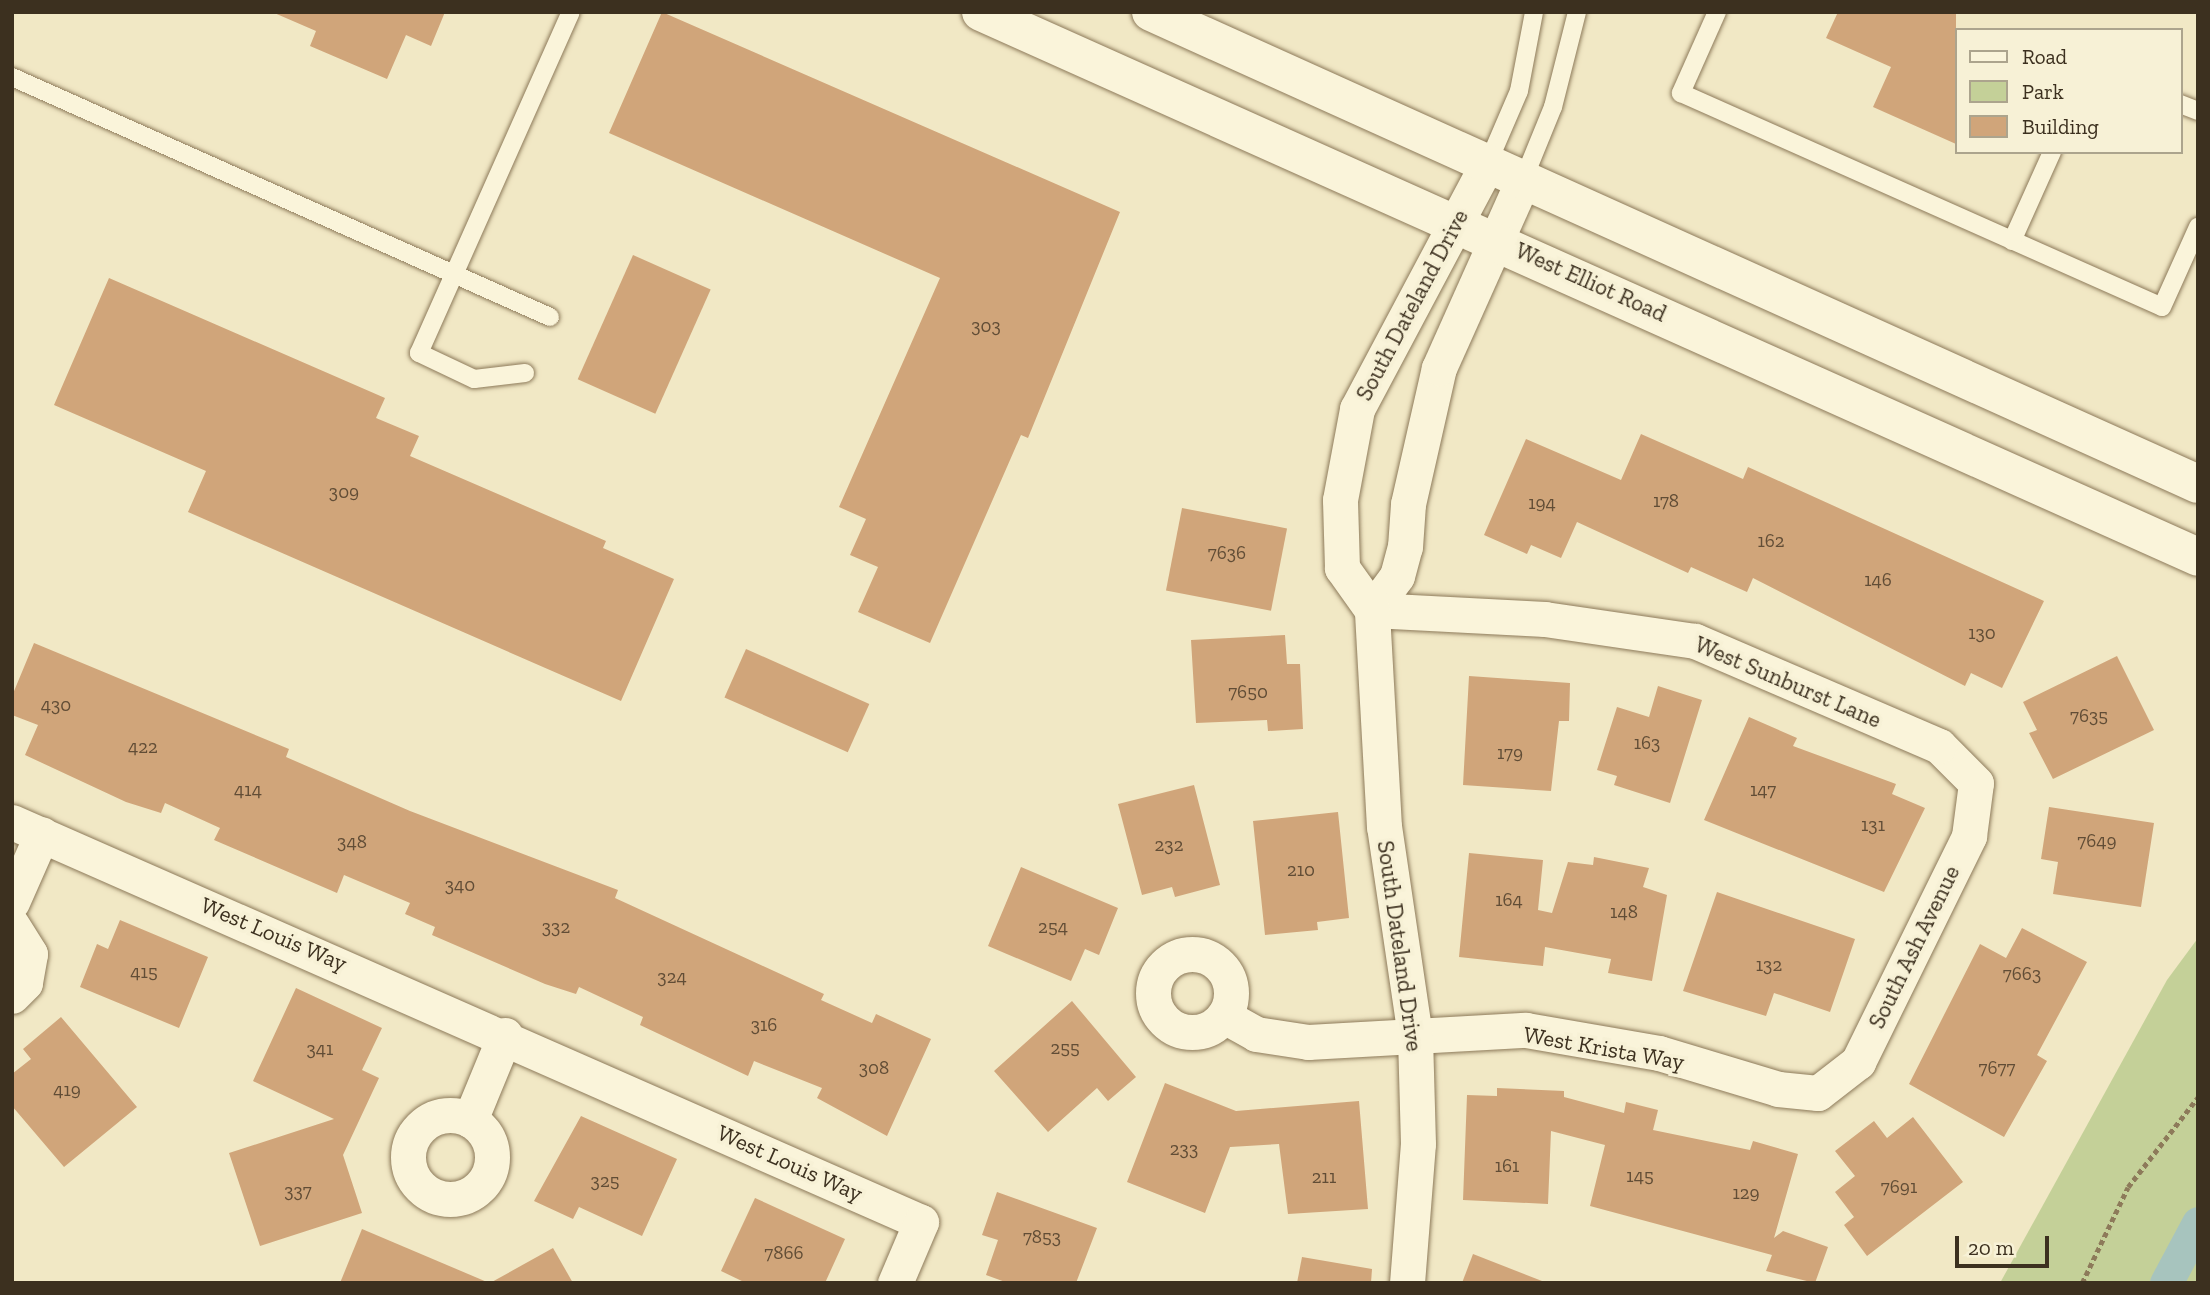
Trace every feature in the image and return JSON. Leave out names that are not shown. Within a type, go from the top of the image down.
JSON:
[{"type":"main road","name":"West Elliot Road","points":[[981,12],[1457,221],[2198,557]]},
{"type":"main road","points":[[1151,12],[1524,177],[2198,484]]},
{"type":"street","name":"South Dateland Drive","points":[[1407,1283],[1418,1144],[1415,1037],[1384,827],[1371,610],[1342,568],[1347,449],[1380,359],[1428,284],[1488,163]]},
{"type":"street","name":"South Dateland Drive","points":[[1371,610],[1397,576],[1425,414],[1495,239],[1524,177]]},
{"type":"street","name":"West Sunburst Lane","points":[[1371,610],[1545,619],[1695,641],[1939,746],[1976,783]]},
{"type":"street","name":"South Ash Avenue","points":[[1818,1093],[1857,1062],[1969,836],[1976,783]]},
{"type":"street","name":"West Louis Way","points":[[12,902],[27,828],[505,1035],[921,1222],[895,1283]]},
{"type":"street","points":[[12,925],[30,954],[25,983],[12,996]]},
{"type":"street","name":"West Krista Way","points":[[1224,1016],[1256,1034],[1308,1042],[1526,1030],[1659,1053],[1778,1089],[1818,1093]]},
{"type":"street","points":[[470,1120],[505,1035]]},
{"type":"lane","points":[[525,373],[474,379],[419,353],[571,12]]},
{"type":"lane","points":[[1488,163],[1519,92],[1534,12]]},
{"type":"lane","points":[[1524,177],[1553,107],[1577,12]]},
{"type":"lane","points":[[1717,12],[1681,93],[2012,241],[2162,307],[2198,226]]},
{"type":"lane","points":[[12,77],[550,317]]},
{"type":"lane","points":[[2012,241],[2051,154]]},
{"type":"path","points":[[2082,1283],[2128,1187],[2198,1097]]},
{"type":"green space","points":[[2198,938],[2198,1283],[2000,1283],[2167,980]]},
{"type":"building","points":[[272,12],[445,12],[431,46],[406,35],[387,79],[310,46],[316,31]]},
{"type":"building","points":[[662,12],[1120,212],[1028,438],[1021,435],[930,643],[858,612],[878,567],[850,555],[866,519],[839,507],[940,278],[609,133]]},
{"type":"building","points":[[1838,12],[1956,12],[1954,143],[1873,107],[1891,67],[1826,38]]},
{"type":"building","points":[[633,255],[711,290],[655,414],[578,379]]},
{"type":"building","points":[[109,278],[385,398],[376,418],[419,436],[410,456],[606,541],[603,548],[674,579],[621,701],[188,512],[206,471],[54,405]]},
{"type":"building","points":[[1641,434],[1743,479],[1748,467],[2044,601],[2002,688],[1971,673],[1965,686],[1753,578],[1747,592],[1691,567],[1688,573],[1577,522],[1561,558],[1531,545],[1527,554],[1484,535],[1526,439],[1621,480]]},
{"type":"building","points":[[1182,508],[1287,528],[1271,611],[1166,590]]},
{"type":"building","points":[[1285,635],[1287,664],[1300,664],[1303,729],[1268,731],[1267,720],[1196,723],[1191,640]]},
{"type":"building","points":[[34,643],[289,749],[286,757],[410,811],[618,890],[615,898],[824,994],[821,1000],[872,1023],[876,1014],[931,1039],[887,1136],[817,1098],[822,1088],[754,1061],[748,1076],[640,1025],[643,1017],[579,987],[576,994],[545,984],[432,935],[435,927],[405,914],[410,903],[344,875],[337,893],[214,840],[220,828],[165,803],[161,813],[126,802],[25,755],[38,725],[12,715],[12,696]]},
{"type":"building","points":[[746,649],[869,704],[848,752],[724,697]]},
{"type":"building","points":[[2117,656],[2154,730],[2053,779],[2029,733],[2037,730],[2023,702]]},
{"type":"building","points":[[1469,676],[1570,683],[1569,721],[1559,721],[1551,791],[1463,785]]},
{"type":"building","points":[[1658,686],[1702,700],[1670,803],[1614,785],[1617,776],[1597,770],[1617,707],[1649,717]]},
{"type":"building","points":[[1749,717],[1797,738],[1793,746],[1896,784],[1892,794],[1925,808],[1884,892],[1704,820]]},
{"type":"building","points":[[1194,785],[1220,885],[1175,897],[1172,887],[1142,895],[1118,804]]},
{"type":"building","points":[[2049,807],[2154,823],[2141,907],[2053,894],[2058,862],[2041,859]]},
{"type":"building","points":[[1338,812],[1349,918],[1317,922],[1318,930],[1265,935],[1253,821]]},
{"type":"building","points":[[1469,853],[1543,860],[1538,910],[1552,913],[1568,862],[1593,865],[1594,857],[1649,868],[1643,887],[1667,895],[1652,981],[1608,973],[1611,959],[1545,947],[1543,966],[1459,957]]},
{"type":"building","points":[[1021,867],[1118,908],[1099,955],[1085,949],[1071,981],[988,946]]},
{"type":"building","points":[[1717,892],[1855,939],[1830,1012],[1774,993],[1766,1016],[1683,991]]},
{"type":"building","points":[[120,920],[208,957],[179,1028],[80,987],[97,944],[108,949]]},
{"type":"building","points":[[2022,928],[2087,962],[2037,1055],[2047,1061],[2004,1137],[1909,1084],[1980,944],[2006,958]]},
{"type":"building","points":[[296,988],[382,1028],[362,1070],[379,1078],[343,1155],[362,1213],[260,1246],[229,1153],[334,1119],[253,1081]]},
{"type":"building","points":[[1072,1001],[1136,1077],[1108,1101],[1097,1088],[1048,1132],[994,1071]]},
{"type":"building","points":[[61,1017],[137,1107],[64,1167],[12,1106],[12,1074],[31,1059],[23,1049]]},
{"type":"building","points":[[1165,1083],[1236,1111],[1359,1101],[1368,1209],[1288,1214],[1279,1144],[1230,1147],[1205,1213],[1127,1182]]},
{"type":"building","points":[[1497,1088],[1564,1091],[1564,1097],[1624,1113],[1626,1102],[1658,1110],[1653,1130],[1750,1150],[1753,1141],[1798,1154],[1774,1238],[1783,1231],[1828,1247],[1815,1283],[1766,1271],[1772,1255],[1590,1206],[1605,1145],[1551,1131],[1548,1204],[1463,1200],[1467,1095],[1497,1096]]},
{"type":"building","points":[[581,1116],[677,1159],[642,1236],[579,1207],[573,1219],[534,1201]]},
{"type":"building","points":[[1913,1117],[1963,1182],[1867,1256],[1844,1225],[1854,1217],[1835,1192],[1855,1176],[1835,1151],[1874,1121],[1887,1138]]},
{"type":"building","points":[[997,1192],[1097,1228],[1076,1283],[1008,1283],[986,1275],[998,1240],[982,1235]]},
{"type":"building","points":[[755,1198],[845,1239],[825,1283],[746,1283],[721,1271]]},
{"type":"building","points":[[362,1229],[487,1282],[340,1283]]},
{"type":"building","points":[[553,1248],[573,1283],[490,1283]]},
{"type":"building","points":[[1473,1254],[1542,1281],[1542,1283],[1462,1283]]},
{"type":"building","points":[[1302,1257],[1372,1269],[1371,1283],[1297,1283]]},
{"type":"waterway","points":[[2166,1283],[2198,1223]]}]
